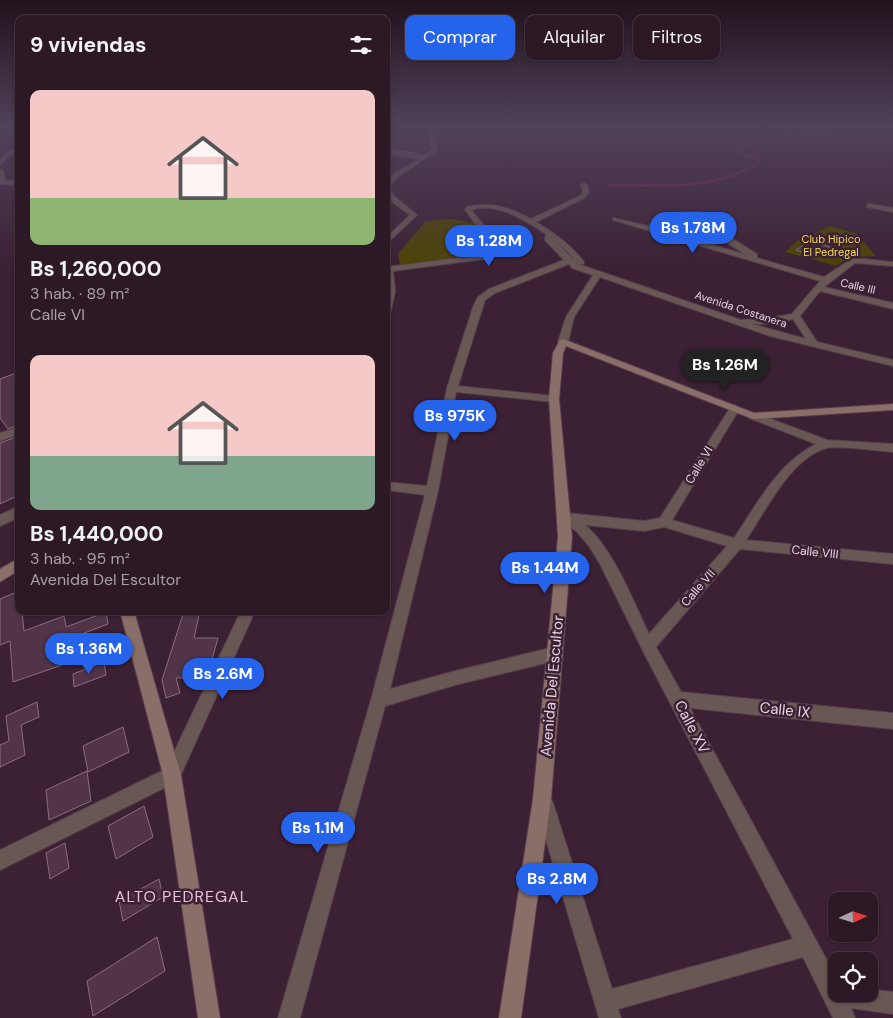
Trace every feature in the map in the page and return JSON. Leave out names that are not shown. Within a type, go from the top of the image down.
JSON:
[{"type":"street","points":[[1,175],[2,183],[10,184],[15,181]]},
{"type":"street","points":[[532,221],[582,197],[586,192],[584,185]]},
{"type":"street","points":[[390,194],[413,212],[414,216],[390,238]]},
{"type":"street","points":[[390,269],[484,257],[492,248],[493,242],[490,235],[469,212],[469,208],[474,205],[493,206],[532,221],[569,249],[584,268]]},
{"type":"street","points":[[869,206],[893,210]]},
{"type":"street","points":[[648,229],[676,214],[697,213],[710,218],[735,244],[777,266]]},
{"type":"street","points":[[615,219],[825,280]]},
{"type":"street","points":[[289,1018],[379,700],[432,491],[452,388],[481,299],[492,291],[570,262],[548,238],[549,235]]},
{"type":"street","points":[[734,321],[769,320],[795,316],[825,280],[853,260],[893,264]]},
{"type":"street","name":"Avenida Costanera","points":[[570,262],[598,274],[734,321],[814,344],[893,363]]},
{"type":"street","name":"Avenida Del Escultor","points":[[510,1018],[542,799],[565,537],[565,518],[554,399],[558,353],[570,317],[598,274]]},
{"type":"street","points":[[390,277],[390,302]]},
{"type":"street","name":"Calle III","points":[[818,288],[893,306]]},
{"type":"street","points":[[795,316],[814,344]]},
{"type":"street","points":[[563,342],[826,444],[893,448]]},
{"type":"street","points":[[452,388],[554,399]]},
{"type":"street","points":[[753,416],[893,406]]},
{"type":"street","name":"Calle VI","points":[[664,522],[735,408]]},
{"type":"street","points":[[2,432],[15,430]]},
{"type":"street","name":"Calle VII","points":[[648,646],[736,544],[777,481],[793,462],[826,444]]},
{"type":"street","points":[[390,486],[432,491]]},
{"type":"street","points":[[0,521],[15,513]]},
{"type":"street","points":[[565,518],[644,526],[664,522]]},
{"type":"street","name":"Calle XV","points":[[565,518],[582,529],[594,542],[828,984]]},
{"type":"street","name":"Calle VIII","points":[[664,522],[736,544],[893,559]]},
{"type":"street","points":[[0,576],[15,566]]},
{"type":"street","points":[[129,615],[172,776],[209,1018]]},
{"type":"street","points":[[0,860],[172,776],[246,615]]},
{"type":"street","points":[[379,700],[455,678],[554,654]]},
{"type":"street","name":"Calle IX","points":[[677,699],[893,720]]},
{"type":"street","points":[[542,799],[607,1010],[806,946]]},
{"type":"street","points":[[878,1001],[893,1003]]},
{"type":"street","points":[[837,1002],[844,1018]]},
{"type":"green space","points":[[451,219],[480,224],[490,235],[487,258],[413,268],[400,265],[398,254],[426,221]]},
{"type":"green space","name":"Club Hipico El Pedregal","points":[[831,226],[857,234],[876,256],[849,257],[836,266],[785,252],[797,241]]},
{"type":"building","points":[[810,241],[830,247],[816,257],[796,250]]},
{"type":"building","points":[[15,373],[15,426],[8,429],[0,418],[0,379]]},
{"type":"building","points":[[15,437],[15,497],[0,504],[0,443]]},
{"type":"building","points":[[15,593],[15,615],[22,615],[24,631],[64,616],[66,627],[98,615],[106,615],[108,624],[63,641],[65,664],[13,682],[10,641],[0,645],[0,599]]},
{"type":"building","points":[[183,615],[199,615],[194,638],[218,638],[207,677],[176,678],[180,693],[166,698],[162,680]]},
{"type":"building","points":[[104,662],[106,675],[74,687],[73,674]]},
{"type":"building","points":[[37,702],[39,717],[21,725],[25,755],[0,767],[0,745],[9,741],[6,716]]},
{"type":"building","points":[[123,727],[129,752],[88,772],[83,746]]},
{"type":"building","points":[[87,771],[91,801],[49,820],[46,790]]},
{"type":"building","points":[[144,806],[153,837],[116,859],[108,826]]},
{"type":"building","points":[[65,843],[69,868],[50,879],[46,853]]},
{"type":"building","points":[[159,879],[163,897],[123,921],[119,901]]},
{"type":"building","points":[[157,937],[165,971],[93,1016],[87,981]]},
{"type":"waterway","points":[[609,185],[686,185],[734,175]]},
{"type":"district","name":"ALTO PEDREGAL","points":[[182,896]]}]
